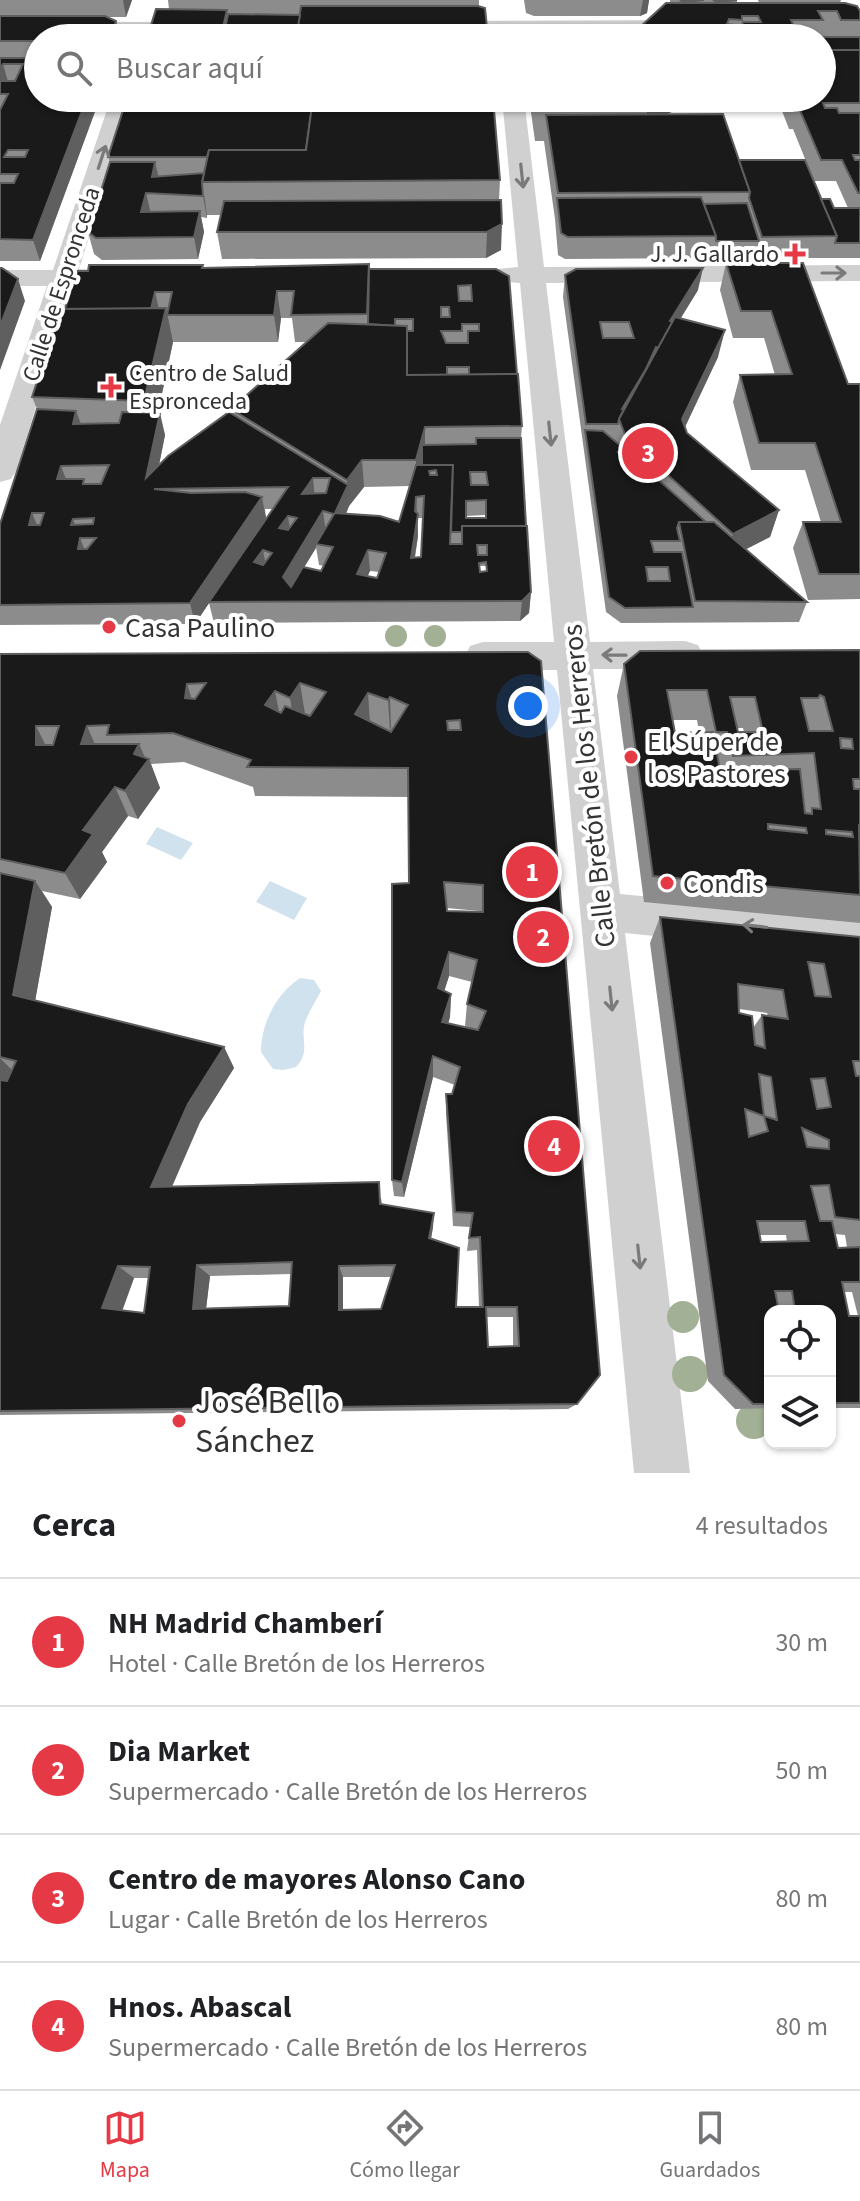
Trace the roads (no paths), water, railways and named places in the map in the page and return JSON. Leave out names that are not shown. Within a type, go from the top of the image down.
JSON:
[{"type":"street","points":[[503,0],[505,24]]},
{"type":"street","points":[[659,0],[666,24]]},
{"type":"street","points":[[0,28],[24,28]]},
{"type":"street","name":"Calle de Espronceda","points":[[0,471],[117,112]]},
{"type":"street","name":"Calle Bretón de los Herreros","points":[[515,112],[662,1473]]},
{"type":"street","points":[[481,275],[860,273]]},
{"type":"street","points":[[0,278],[147,277]]},
{"type":"street","points":[[449,656],[724,655]]},
{"type":"street","points":[[601,911],[860,937]]},
{"type":"water","points":[[157,827],[193,843],[181,860],[146,844]]},
{"type":"water","points":[[270,881],[307,898],[294,920],[256,902]]},
{"type":"water","points":[[300,978],[314,980],[321,991],[305,1022],[303,1056],[296,1067],[273,1069],[261,1052],[264,1030],[278,1000]]},
{"type":"place","name":"J. J. Gallardo","points":[[795,254]]},
{"type":"place","name":"Centro de Salud Espronceda","points":[[111,387]]},
{"type":"place","name":"Centro de mayores Alonso Cano","points":[[648,453]]},
{"type":"place","name":"Casa Paulino","points":[[109,627]]},
{"type":"place","name":"El Súper de los Pastores","points":[[631,757]]},
{"type":"place","name":"NH Madrid Chamberí","points":[[532,872]]},
{"type":"place","name":"Condis","points":[[667,883]]},
{"type":"place","name":"Dia Market","points":[[543,937]]},
{"type":"place","name":"Hnos. Abascal","points":[[554,1146]]},
{"type":"place","name":"José Bello Sánchez","points":[[179,1421]]}]
